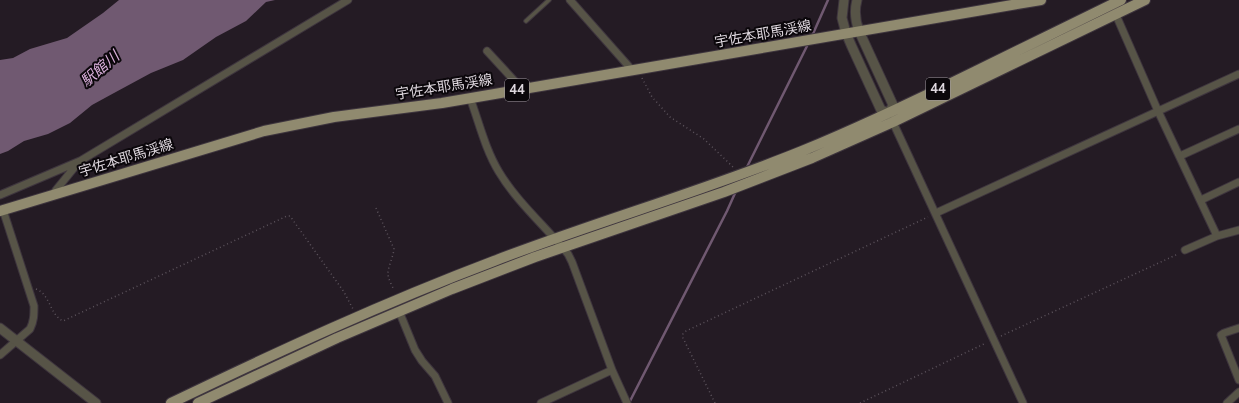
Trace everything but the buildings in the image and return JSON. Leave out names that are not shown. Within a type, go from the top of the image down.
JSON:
[{"type":"main road","name":"宇佐本耶馬渓線","points":[[1,210],[264,131],[286,126],[334,117],[470,98],[1041,0]]},
{"type":"main road","name":"44","points":[[170,403],[356,317],[494,261],[751,170],[827,140],[891,118],[1116,15],[1145,0]]},
{"type":"main road","name":"44","points":[[198,403],[337,338],[478,279],[562,247],[771,175],[812,158],[1115,1],[1116,15]]},
{"type":"street","points":[[0,195],[80,161],[348,0]]},
{"type":"street","points":[[570,0],[635,70]]},
{"type":"street","points":[[844,0],[842,18],[852,48],[881,110],[891,118],[1023,403]]},
{"type":"street","points":[[857,0],[855,15],[859,31],[893,105],[891,118]]},
{"type":"street","points":[[1116,15],[1158,111],[1217,236]]},
{"type":"street","points":[[487,51],[522,89]]},
{"type":"street","points":[[936,213],[1239,74]]},
{"type":"street","points":[[470,98],[487,148],[498,171],[514,192],[568,254],[612,370],[627,403]]},
{"type":"street","points":[[1180,156],[1239,129]]},
{"type":"street","points":[[53,195],[80,161]]},
{"type":"street","points":[[1200,200],[1239,182]]},
{"type":"street","points":[[0,355],[30,329],[33,324],[34,317],[34,306],[1,210]]},
{"type":"street","points":[[1185,250],[1217,236],[1239,230]]},
{"type":"street","points":[[399,311],[415,350],[435,376],[448,403]]},
{"type":"street","points":[[0,328],[96,403]]},
{"type":"street","points":[[1239,328],[1221,335],[1239,380]]},
{"type":"street","points":[[541,403],[612,370]]},
{"type":"street","points":[[1227,403],[1239,392]]},
{"type":"lane","points":[[526,21],[549,0]]},
{"type":"path","points":[[635,70],[652,97],[662,109],[676,121],[696,133],[710,144],[739,174]]},
{"type":"path","points":[[376,208],[394,249],[394,255],[388,270],[388,275],[398,299]]},
{"type":"path","points":[[715,403],[683,338],[683,334],[686,331],[936,213]]},
{"type":"path","points":[[28,289],[33,288],[41,291],[46,297],[56,317],[63,321],[290,216],[344,292],[356,317]]},
{"type":"path","points":[[860,403],[1185,250]]},
{"type":"water","name":"駅館川","points":[[119,0],[275,0],[266,2],[246,21],[216,37],[183,60],[151,73],[92,105],[70,123],[48,134],[24,141],[0,154],[0,60],[13,58],[30,49],[67,38]]},
{"type":"waterway","points":[[812,36],[828,0]]},
{"type":"waterway","points":[[746,169],[809,42]]},
{"type":"waterway","points":[[629,403],[736,191]]}]
